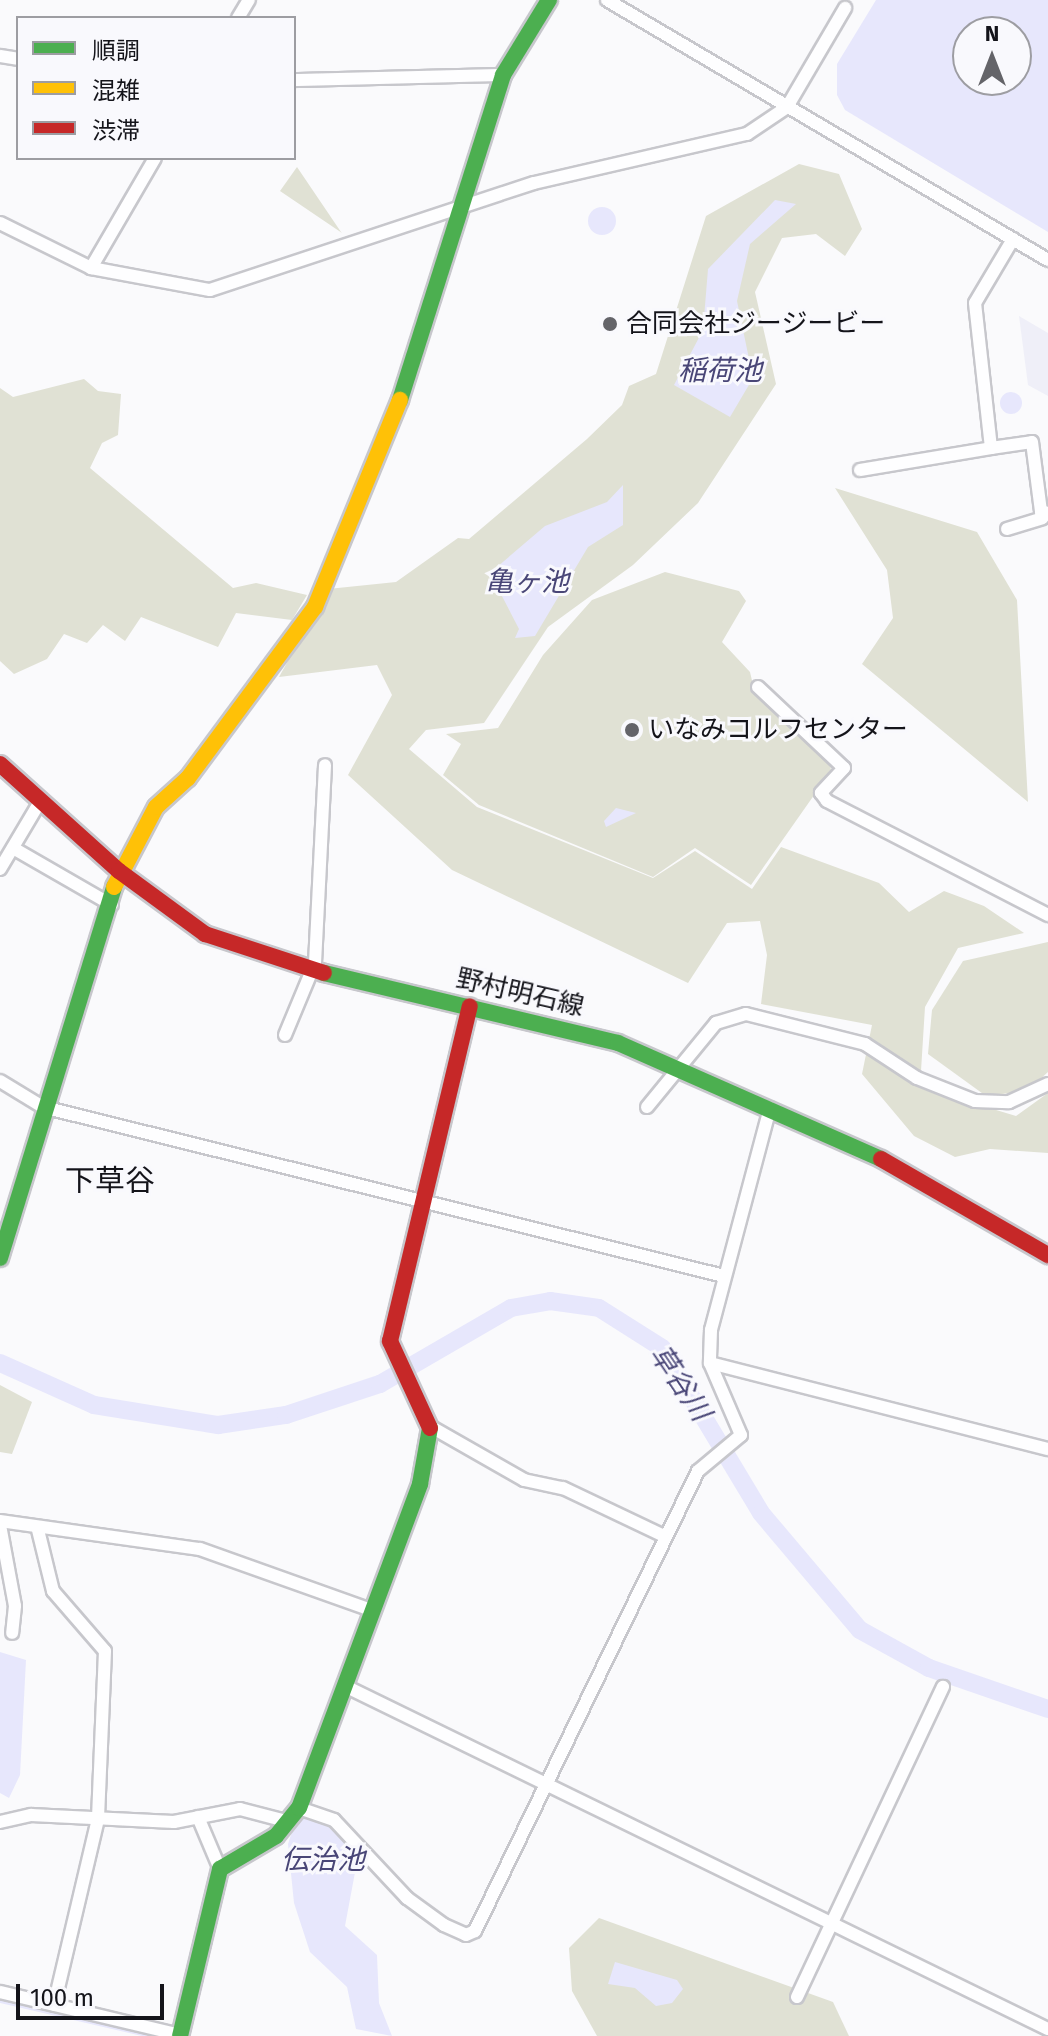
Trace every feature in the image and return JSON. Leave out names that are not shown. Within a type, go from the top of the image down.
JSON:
[{"type":"street","points":[[0,1258],[43,1107],[112,905],[119,871],[156,807],[188,778],[315,607],[424,342],[459,209],[503,75],[549,0]]},
{"type":"street","points":[[607,0],[1048,260]]},
{"type":"street","points":[[0,223],[91,268],[210,290],[558,177],[731,140],[787,107],[845,8]]},
{"type":"street","points":[[296,80],[503,75]]},
{"type":"street","points":[[91,268],[154,160]]},
{"type":"street","points":[[991,448],[975,303],[1013,239]]},
{"type":"street","points":[[860,470],[1032,442],[1044,512],[1042,518],[1007,529]]},
{"type":"street","points":[[758,687],[844,768],[821,793],[827,801],[1048,915]]},
{"type":"street","name":"野村明石線","points":[[0,764],[119,871],[205,934],[310,970],[567,1028],[682,1069],[953,1194],[1048,1255]]},
{"type":"street","points":[[285,1035],[310,970],[325,765]]},
{"type":"street","points":[[0,869],[41,800]]},
{"type":"street","points":[[13,848],[112,905]]},
{"type":"street","points":[[220,1869],[276,1836],[299,1808],[374,1611],[433,1428],[420,1389],[390,1341],[470,1006]]},
{"type":"street","points":[[647,1107],[682,1069],[716,1023],[746,1014],[865,1044],[917,1078],[975,1101],[1009,1102],[1048,1084]]},
{"type":"street","points":[[0,1081],[43,1107],[724,1276]]},
{"type":"street","points":[[299,1808],[334,1820],[407,1898],[466,1935],[544,1784],[664,1536],[711,1454],[741,1435],[710,1363],[724,1276],[770,1108]]},
{"type":"street","points":[[710,1363],[1048,1449]]},
{"type":"street","points":[[433,1428],[524,1480],[563,1488],[664,1536]]},
{"type":"street","points":[[12,1633],[15,1606],[0,1523],[200,1549],[374,1611]]},
{"type":"street","points":[[38,1530],[53,1591],[105,1651],[98,1819],[54,2005]]},
{"type":"street","points":[[347,1687],[1048,2029]]},
{"type":"street","points":[[797,1997],[943,1687]]},
{"type":"street","points":[[0,1822],[31,1815],[98,1819],[198,1817],[240,1809],[286,1821]]},
{"type":"street","points":[[0,1992],[181,2036],[220,1869],[198,1817]]},
{"type":"shaded area","points":[[799,164],[839,174],[862,229],[845,256],[816,234],[782,238],[755,292],[776,384],[698,503],[633,565],[548,627],[484,723],[426,730],[409,749],[477,807],[653,878],[695,851],[752,889],[781,847],[879,883],[909,912],[944,891],[984,906],[1024,933],[958,948],[925,1007],[920,1087],[1016,1116],[1048,1093],[1048,1153],[990,1149],[955,1157],[914,1136],[862,1074],[872,1025],[761,1004],[767,955],[760,921],[727,923],[688,983],[452,870],[348,775],[392,695],[377,665],[279,677],[328,589],[396,582],[458,538],[469,539],[587,439],[622,405],[629,386],[656,374],[706,216]]},
{"type":"shaded area","points":[[297,167],[341,232],[342,233],[280,191]]},
{"type":"shaded area","points":[[1019,316],[1048,333],[1048,396],[1028,385]]},
{"type":"shaded area","points":[[84,379],[98,391],[121,394],[118,435],[102,443],[90,468],[233,588],[256,583],[307,595],[292,620],[236,613],[218,647],[141,617],[125,641],[103,625],[87,643],[64,634],[47,659],[14,674],[0,661],[0,388],[13,397]]},
{"type":"shaded area","points":[[835,488],[977,532],[1017,600],[1028,802],[862,664],[893,618],[887,570]]},
{"type":"shaded area","name":"いなみコルフセンター","points":[[665,572],[739,591],[746,601],[722,642],[750,672],[754,689],[830,761],[831,771],[751,885],[695,848],[653,877],[479,805],[443,775],[461,744],[446,734],[498,728],[543,655],[592,600]]},
{"type":"shaded area","points":[[1048,942],[1048,1072],[1027,1091],[986,1096],[928,1054],[932,1010],[963,961]]},
{"type":"shaded area","points":[[0,1385],[32,1402],[12,1454],[0,1452]]},
{"type":"shaded area","points":[[599,1918],[833,2002],[849,2036],[597,2036],[572,1991],[569,1948]]},
{"type":"water","points":[[876,0],[1048,0],[1048,232],[845,110],[837,95],[837,64]]},
{"type":"water","name":"稲荷池","points":[[775,200],[796,204],[750,244],[737,301],[753,378],[730,417],[674,385],[703,330],[708,269]]},
{"type":"water","points":[[602,207],[612,211],[616,221],[612,231],[602,235],[592,231],[588,221],[592,211]]},
{"type":"water","points":[[1011,392],[1019,395],[1022,403],[1019,411],[1011,414],[1003,411],[1000,403],[1003,395]]},
{"type":"water","name":"亀ヶ池","points":[[623,485],[623,525],[588,547],[535,636],[515,638],[519,629],[490,573],[545,526],[607,502]]},
{"type":"water","points":[[616,808],[636,813],[606,827],[604,821]]},
{"type":"water","points":[[0,1652],[26,1660],[20,1775],[9,1798],[0,1793]]},
{"type":"water","name":"伝治池","points":[[304,1816],[336,1826],[359,1851],[345,1926],[377,1955],[379,2003],[392,2036],[356,2029],[347,1987],[310,1952],[294,1903],[288,1844],[296,1819]]},
{"type":"water","points":[[615,1962],[677,1980],[683,1989],[672,2003],[656,2006],[635,1988],[608,1984]]},
{"type":"waterway","name":"草谷川","points":[[0,1363],[94,1405],[218,1425],[286,1415],[380,1384],[511,1308],[550,1301],[599,1308],[662,1348],[761,1513],[860,1630],[929,1668],[1048,1709]]},
{"type":"waterway","points":[[0,2001],[150,2036]]},
{"type":"traffic: fast","points":[[400,400],[503,75],[549,0]]},
{"type":"traffic: fast","points":[[0,1258],[114,887]]},
{"type":"traffic: fast","points":[[324,973],[618,1043],[881,1159]]},
{"type":"traffic: fast","points":[[180,2036],[220,1869],[276,1836],[299,1808],[420,1484],[430,1428]]},
{"type":"traffic: slow","points":[[114,887],[156,807],[188,778],[315,607],[400,400]]},
{"type":"traffic: jam","points":[[0,764],[119,871],[205,934],[324,973]]},
{"type":"traffic: jam","points":[[430,1428],[390,1341],[470,1006]]},
{"type":"traffic: jam","points":[[881,1159],[1048,1255]]},
{"type":"place","name":"合同会社ジージービー","points":[[610,324]]},
{"type":"place","name":"いなみコルフセンター","points":[[632,730]]},
{"type":"district","name":"下草谷","points":[[110,1181]]}]
